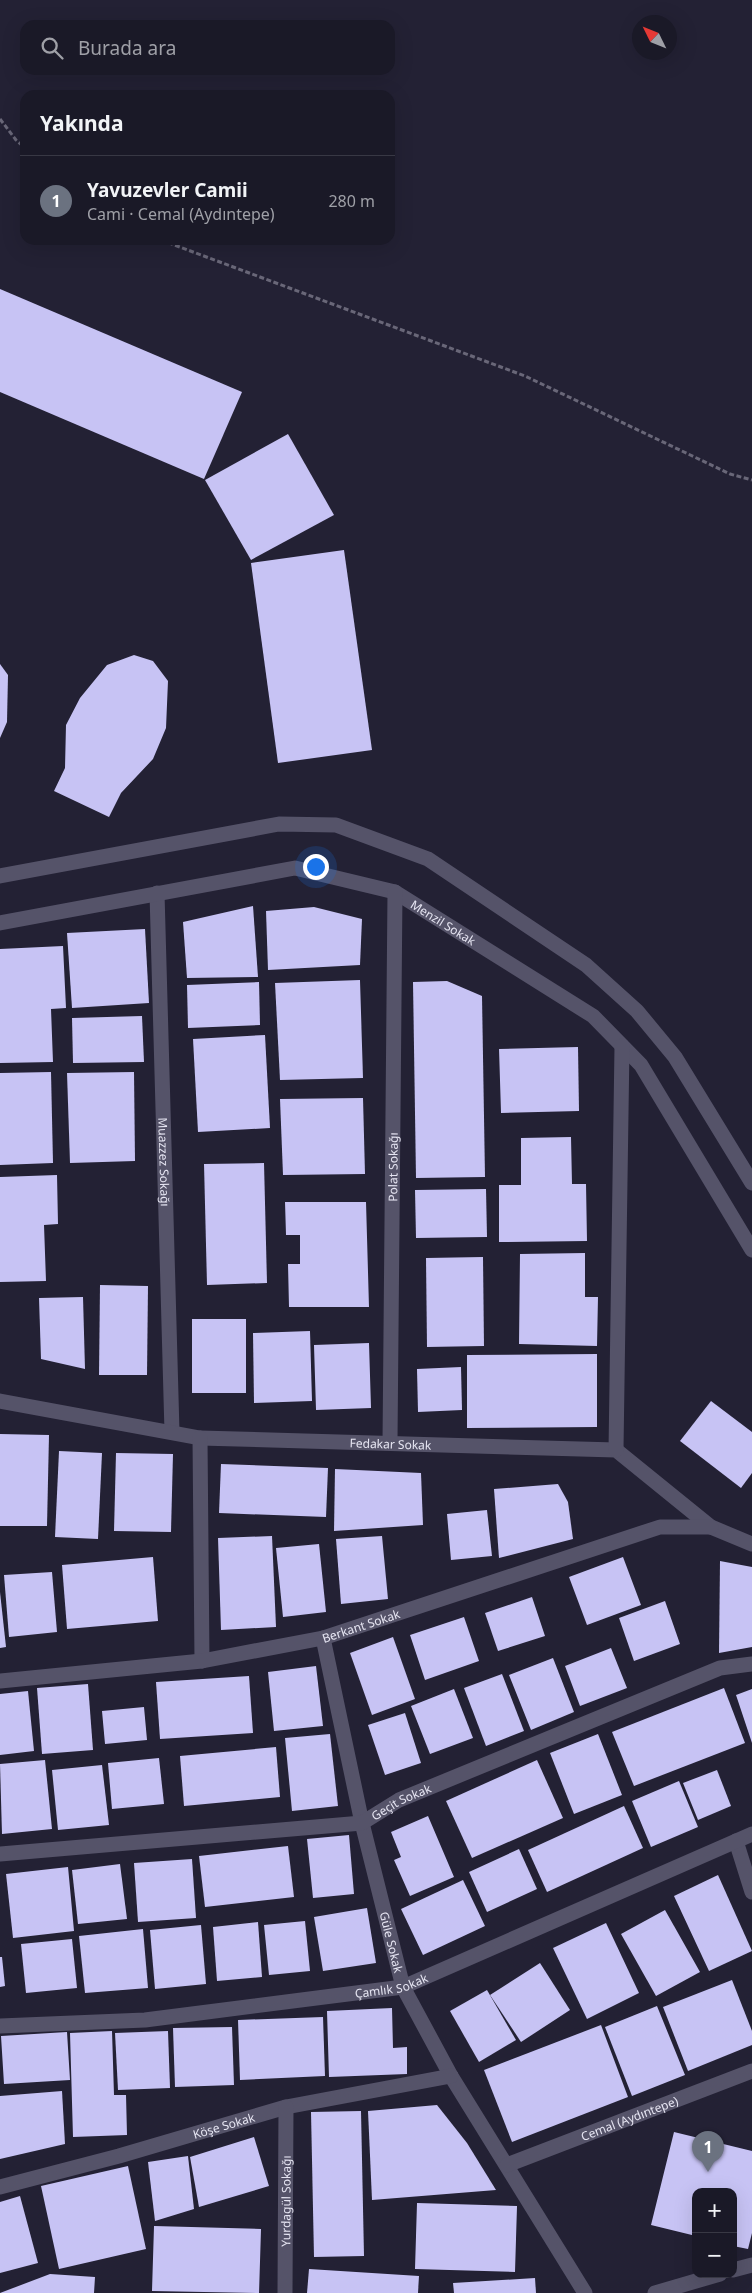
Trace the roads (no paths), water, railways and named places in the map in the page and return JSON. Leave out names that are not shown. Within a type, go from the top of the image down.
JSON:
[{"type":"street","points":[[0,876],[279,824],[336,825],[428,859],[586,965],[637,1010],[675,1057],[752,1183]]},
{"type":"street","name":"Menzil Sokak","points":[[0,923],[295,868],[395,892],[593,1016],[641,1065],[752,1250]]},
{"type":"street","name":"Polat Sokağı","points":[[390,1442],[395,892]]},
{"type":"street","name":"Muazzez Sokağı","points":[[157,893],[172,1432]]},
{"type":"street","points":[[622,1046],[616,1450],[711,1527],[752,1544]]},
{"type":"street","name":"Fedakar Sokak","points":[[0,1401],[200,1438],[616,1450]]},
{"type":"street","points":[[200,1438],[202,1661]]},
{"type":"street","name":"Berkant Sokak","points":[[0,1681],[202,1661],[323,1638],[660,1527],[711,1527]]},
{"type":"street","name":"Güle Sokak","points":[[323,1638],[362,1823],[404,1988],[451,2076],[585,2293]]},
{"type":"street","name":"Geçit Sokak","points":[[0,1854],[362,1823],[399,1800],[647,1697],[720,1668],[752,1664]]},
{"type":"street","name":"Çamlık Sokak","points":[[0,2026],[145,2020],[404,1988],[752,1834]]},
{"type":"street","points":[[736,1841],[752,1892]]},
{"type":"street","name":"Cemal (Aydıntepe)","points":[[507,2164],[752,2071]]},
{"type":"street","name":"Köşe Sokak","points":[[0,2187],[119,2156],[286,2107],[451,2076]]},
{"type":"street","name":"Yurdagül Sokağı","points":[[285,2293],[286,2107]]},
{"type":"street","points":[[737,2269],[752,2265]]},
{"type":"street","points":[[655,2293],[706,2278]]},
{"type":"place","name":"Yavuzevler Camii","points":[[708,2172]]}]
